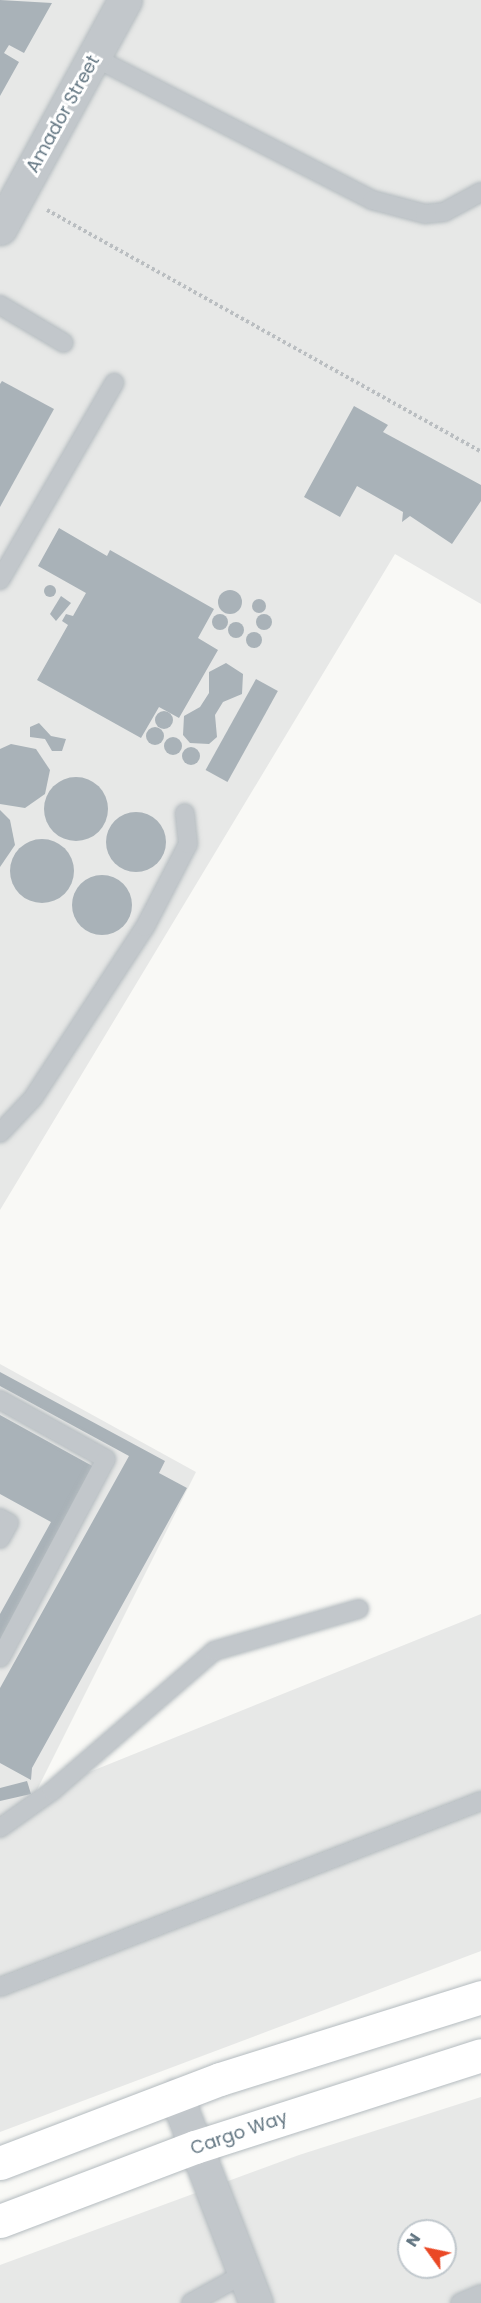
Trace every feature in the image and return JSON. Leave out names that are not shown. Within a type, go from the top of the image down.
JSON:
[{"type":"main road","points":[[0,2163],[176,2095],[481,1997]]},
{"type":"main road","name":"Cargo Way","points":[[0,2221],[195,2147],[481,2055]]},
{"type":"street","name":"Amador Street","points":[[0,228],[125,0]]},
{"type":"street","points":[[176,2095],[250,2288]]},
{"type":"lane","points":[[94,57],[372,200],[425,214],[444,212],[481,192]]},
{"type":"lane","points":[[0,305],[63,343]]},
{"type":"lane","points":[[0,580],[114,383]]},
{"type":"lane","points":[[0,1133],[33,1098],[145,927],[188,844],[185,813]]},
{"type":"lane","points":[[0,1400],[106,1460],[0,1658]]},
{"type":"lane","points":[[0,1518],[9,1523],[0,1539]]},
{"type":"lane","points":[[0,1828],[52,1791],[214,1651],[359,1609]]},
{"type":"lane","points":[[0,1987],[481,1801]]},
{"type":"lane","points":[[191,2303],[250,2288]]},
{"type":"lane","points":[[460,2303],[481,2294]]},
{"type":"path","points":[[18,194],[481,452]]},
{"type":"shaded area","points":[[0,0],[481,0],[481,604],[395,554],[0,1210]]},
{"type":"shaded area","points":[[0,1364],[196,1472],[35,1794],[481,1614],[481,1951],[0,2132]]},
{"type":"shaded area","points":[[481,2097],[481,2303],[0,2303],[0,2265],[299,2155]]},
{"type":"building","points":[[0,0],[52,3],[24,53],[9,45],[4,53],[19,62],[0,96]]},
{"type":"building","points":[[2,381],[54,409],[0,507],[0,384]]},
{"type":"building","points":[[354,406],[388,425],[383,432],[481,485],[481,501],[452,544],[410,516],[402,522],[403,512],[357,486],[340,517],[304,497]]},
{"type":"building","points":[[59,528],[107,556],[110,550],[214,609],[198,638],[218,650],[179,718],[159,707],[141,738],[37,680],[68,625],[62,621],[66,614],[73,616],[86,593],[38,566]]},
{"type":"building","points":[[52,585],[56,591],[52,597],[48,597],[44,589]]},
{"type":"building","points":[[230,590],[239,593],[242,602],[239,611],[230,614],[221,611],[218,602],[221,593]]},
{"type":"building","points":[[61,596],[71,603],[56,621],[50,614]]},
{"type":"building","points":[[256,599],[262,599],[266,606],[262,613],[256,613],[252,609],[252,603]]},
{"type":"building","points":[[220,614],[226,616],[228,622],[226,628],[220,630],[214,628],[212,622],[214,616]]},
{"type":"building","points":[[264,614],[270,616],[272,622],[270,628],[264,630],[258,628],[256,622],[258,616]]},
{"type":"building","points":[[236,622],[242,624],[244,630],[242,636],[236,638],[230,636],[228,630],[230,624]]},
{"type":"building","points":[[254,632],[260,634],[262,640],[260,646],[254,648],[248,646],[246,640],[248,634]]},
{"type":"building","points":[[226,663],[243,674],[242,694],[223,702],[215,715],[217,737],[209,744],[190,743],[183,735],[184,716],[200,707],[209,693],[209,672]]},
{"type":"building","points":[[256,679],[278,691],[227,782],[206,770]]},
{"type":"building","points":[[164,711],[170,714],[173,720],[170,726],[164,729],[158,726],[155,720],[158,714]]},
{"type":"building","points":[[39,723],[51,736],[66,739],[62,751],[52,751],[45,739],[30,737],[30,727]]},
{"type":"building","points":[[155,727],[161,730],[164,736],[161,742],[155,745],[149,742],[146,736],[149,730]]},
{"type":"building","points":[[173,737],[179,740],[182,746],[179,752],[173,755],[167,752],[164,746],[167,740]]},
{"type":"building","points":[[11,744],[36,749],[50,770],[45,794],[25,808],[0,804],[0,749]]},
{"type":"building","points":[[187,747],[195,747],[200,752],[198,763],[187,765],[182,760],[182,752]]},
{"type":"building","points":[[70,777],[82,777],[99,786],[106,797],[108,809],[106,821],[99,832],[82,841],[70,841],[58,836],[49,827],[44,815],[44,803],[49,791],[58,782]]},
{"type":"building","points":[[0,810],[10,820],[15,845],[0,867]]},
{"type":"building","points":[[136,812],[153,817],[161,825],[166,842],[161,859],[153,867],[136,872],[119,867],[111,859],[106,842],[111,825],[119,817]]},
{"type":"building","points":[[36,839],[48,839],[65,848],[72,859],[74,871],[72,883],[65,894],[48,903],[36,903],[24,898],[15,889],[10,877],[10,865],[15,853],[24,844]]},
{"type":"building","points":[[102,875],[119,880],[127,888],[132,905],[127,922],[119,930],[102,935],[85,930],[77,922],[72,905],[77,888],[85,880]]},
{"type":"building","points":[[0,1372],[165,1461],[159,1473],[187,1488],[32,1768],[31,1780],[0,1763],[0,1688],[129,1456],[0,1386]]},
{"type":"building","points":[[0,1415],[96,1468],[0,1643],[0,1614],[51,1522],[0,1494]]},
{"type":"building","points":[[27,1781],[31,1794],[0,1801],[0,1788]]}]
